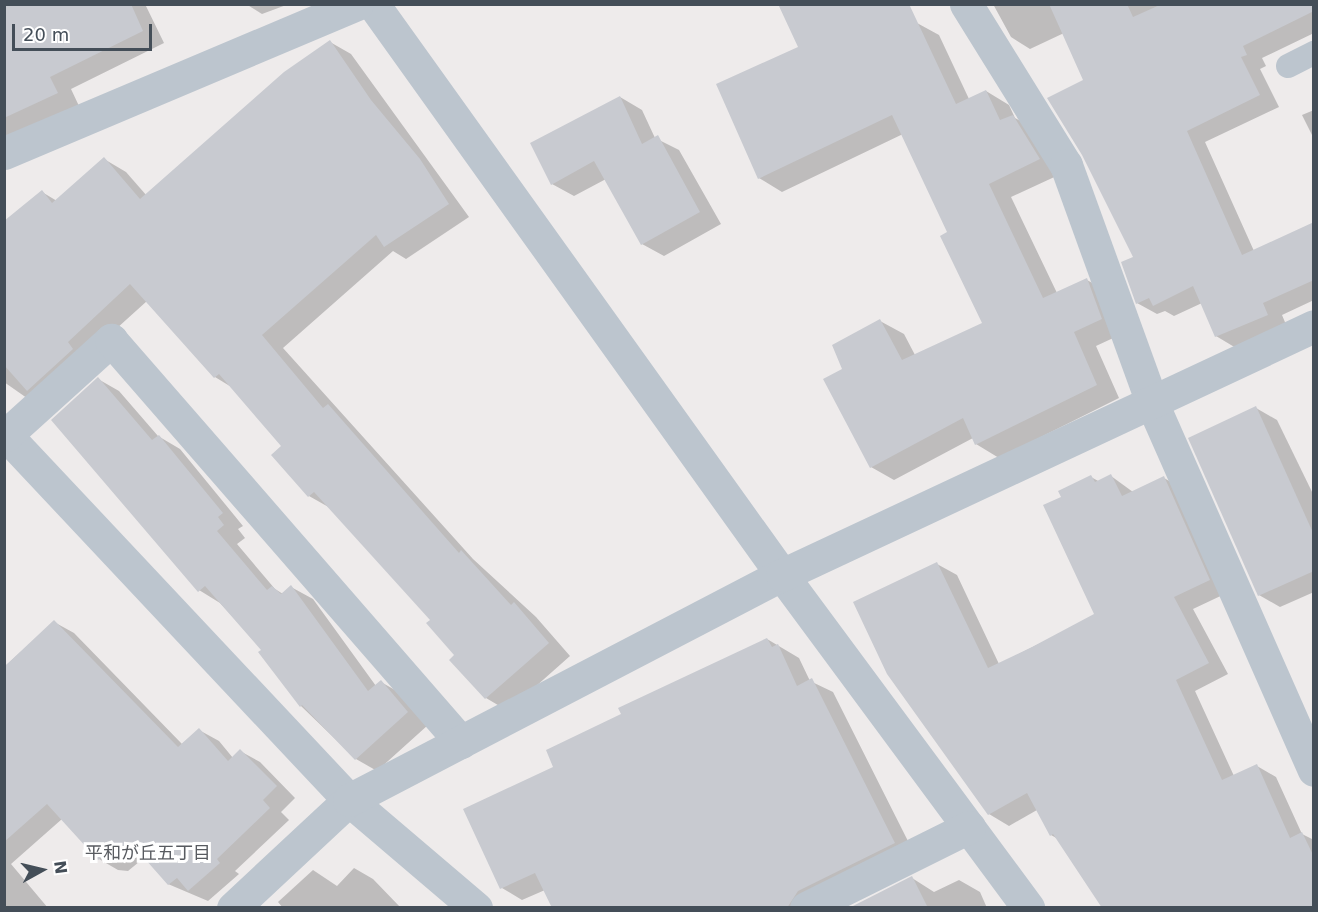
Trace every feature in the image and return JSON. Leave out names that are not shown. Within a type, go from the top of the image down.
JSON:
[{"type":"street","points":[[4,153],[357,4]]},
{"type":"street","points":[[373,4],[782,575],[1028,908]]},
{"type":"street","points":[[966,4],[1066,165],[1152,403],[1314,770]]},
{"type":"street","points":[[233,908],[349,800],[782,575],[1314,326]]},
{"type":"street","points":[[461,742],[111,340],[5,434],[349,800],[476,908]]},
{"type":"street","points":[[806,908],[969,827]]},
{"type":"lane","points":[[1288,66],[1314,53]]},
{"type":"building","points":[[4,4],[131,4],[143,31],[50,77],[58,93],[4,118]]},
{"type":"building","points":[[778,4],[909,4],[956,104],[986,90],[1000,120],[1013,115],[1040,159],[989,184],[1043,298],[1087,278],[1102,319],[1074,332],[1097,385],[975,445],[963,418],[870,468],[823,379],[842,369],[832,345],[880,319],[902,360],[982,323],[940,236],[947,232],[892,115],[758,179],[716,84],[798,47]]},
{"type":"building","points":[[1049,4],[1127,4],[1133,17],[1162,4],[1314,4],[1314,11],[1243,46],[1247,55],[1241,57],[1260,95],[1187,131],[1242,255],[1314,222],[1314,280],[1263,303],[1268,315],[1215,337],[1193,286],[1153,306],[1149,298],[1136,304],[1121,262],[1133,257],[1082,155],[1047,98],[1083,80]]},
{"type":"building","points":[[330,40],[371,100],[420,159],[449,204],[384,247],[376,235],[262,335],[323,408],[328,404],[459,553],[461,550],[511,605],[514,602],[549,643],[485,699],[449,660],[454,655],[426,623],[430,620],[314,492],[308,497],[271,455],[281,446],[219,374],[214,378],[130,284],[68,342],[73,349],[27,391],[4,365],[4,221],[42,190],[52,203],[104,157],[140,199],[284,72]]},
{"type":"building","points":[[620,96],[642,144],[658,135],[700,212],[641,245],[594,161],[551,185],[530,143]]},
{"type":"building","points":[[98,377],[152,440],[159,435],[223,513],[218,517],[224,525],[217,531],[267,590],[272,586],[281,594],[291,585],[368,691],[381,680],[408,712],[355,760],[302,705],[300,707],[258,652],[261,650],[205,586],[198,592],[51,420]]},
{"type":"building","points":[[1256,406],[1314,535],[1314,571],[1258,596],[1188,438]]},
{"type":"building","points":[[1111,474],[1122,496],[1164,476],[1210,580],[1174,597],[1209,663],[1176,680],[1222,780],[1257,764],[1290,838],[1302,832],[1314,857],[1314,908],[1102,908],[1053,834],[1050,836],[1027,793],[988,815],[887,674],[853,602],[937,562],[988,668],[1032,647],[1094,614],[1043,505],[1061,497],[1058,491],[1091,475],[1095,482]]},
{"type":"building","points":[[54,620],[178,747],[199,728],[228,761],[240,749],[277,786],[263,800],[270,808],[217,859],[220,863],[188,891],[177,878],[168,885],[130,842],[107,861],[103,856],[98,860],[47,804],[4,842],[4,667]]},
{"type":"building","points":[[767,638],[772,647],[778,644],[797,686],[812,678],[895,843],[798,891],[787,908],[552,908],[535,873],[500,889],[463,809],[553,767],[546,750],[621,714],[618,708]]},
{"type":"building","points":[[912,876],[928,908],[849,908]]},
{"type":"district","name":"平和が丘五丁目","points":[[148,853]]}]
